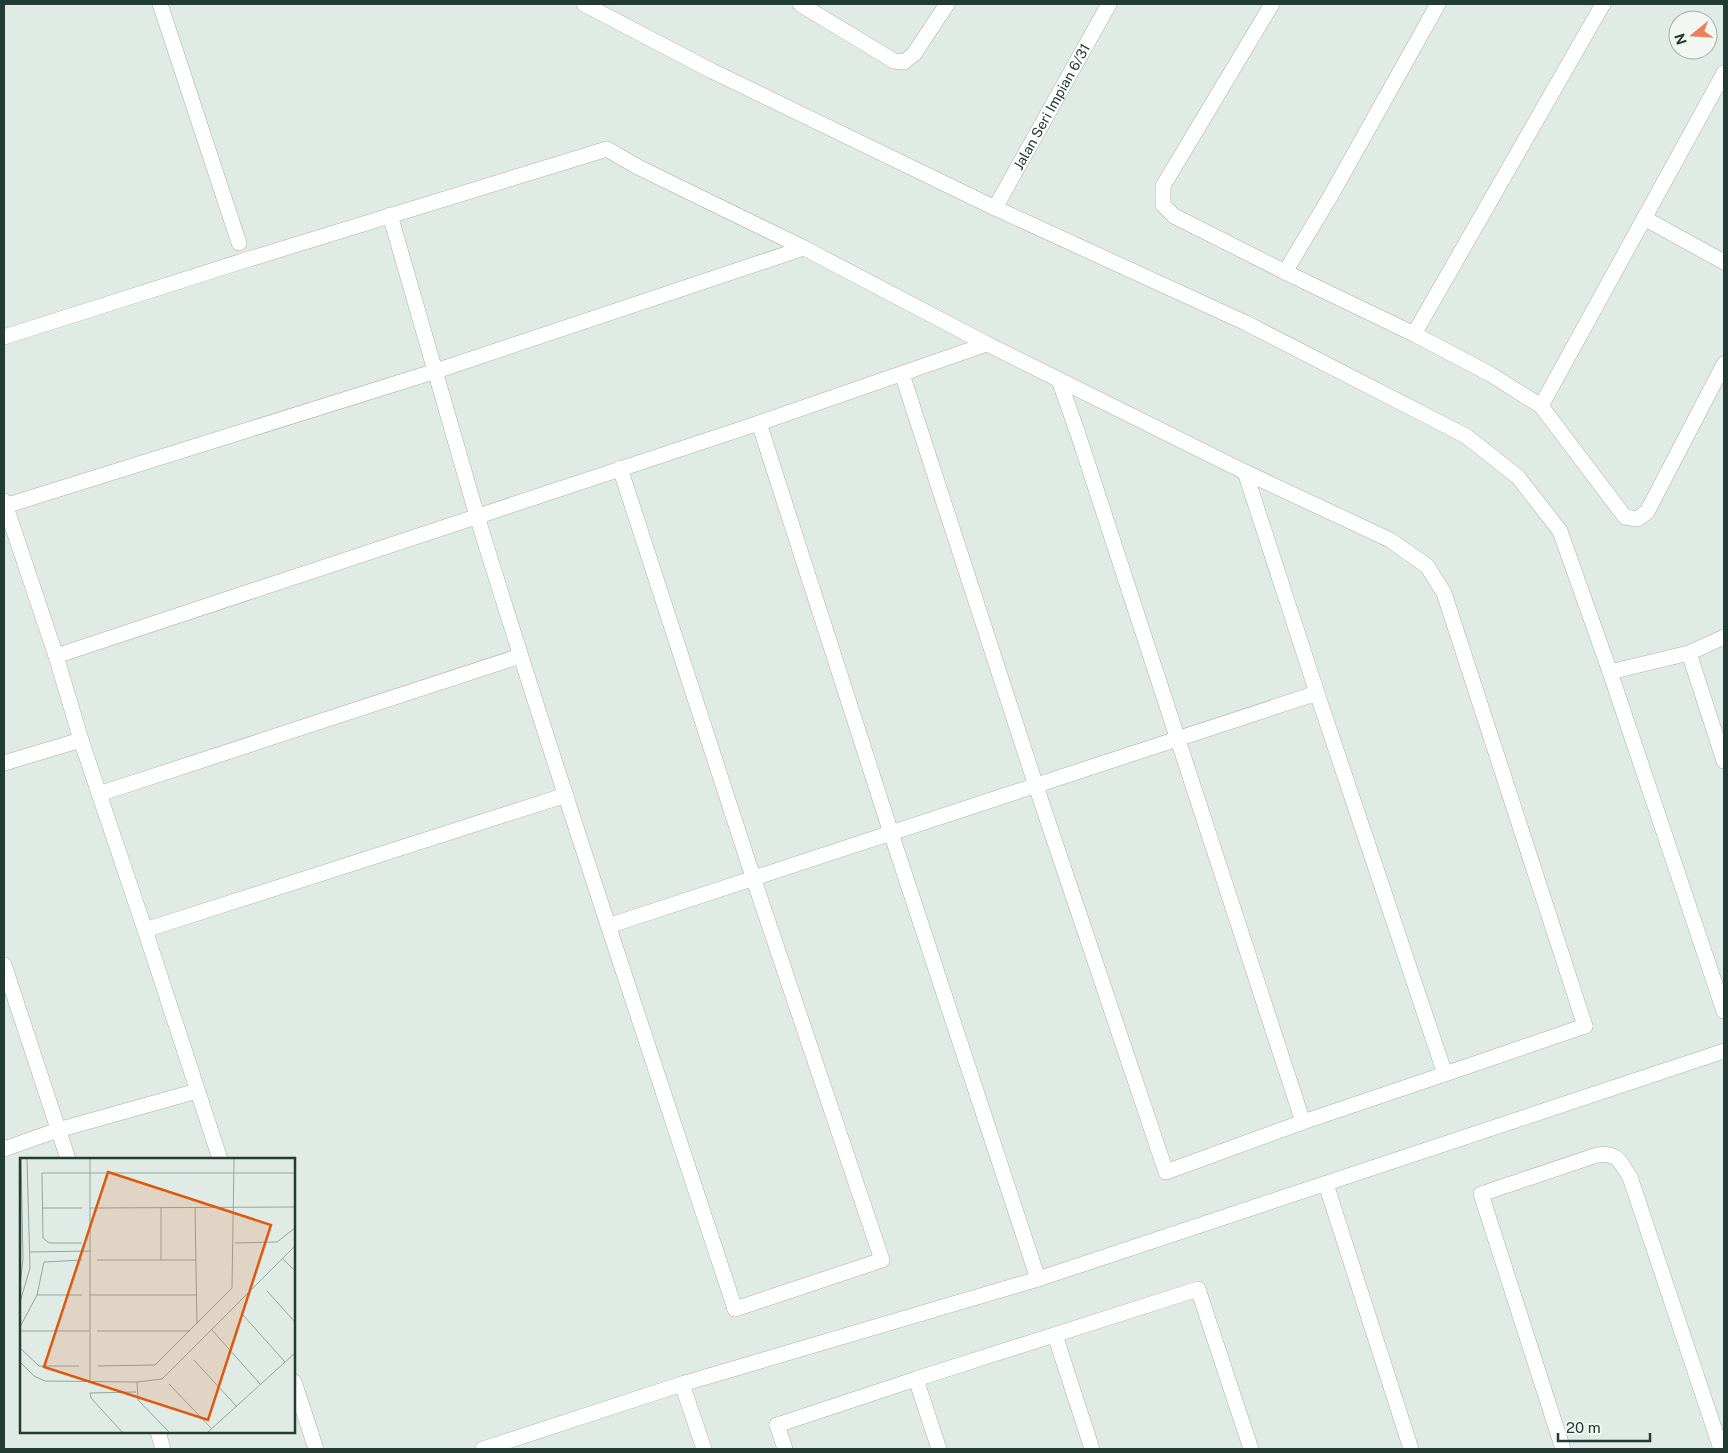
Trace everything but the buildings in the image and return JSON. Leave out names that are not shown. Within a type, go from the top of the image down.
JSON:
[{"type":"street","points":[[160,4],[238,243]]},
{"type":"street","points":[[584,4],[712,71],[995,208],[1246,323],[1466,436],[1518,477],[1560,531],[1610,672],[1724,1011]]},
{"type":"street","points":[[800,4],[894,61],[904,62],[914,54],[947,4]]},
{"type":"street","name":"Jalan Seri Impian 6/31","points":[[995,208],[1109,4]]},
{"type":"street","points":[[1272,4],[1163,186],[1163,205],[1174,216],[1414,334],[1490,374],[1540,406],[1616,508],[1625,517],[1637,519],[1647,512],[1724,364]]},
{"type":"street","points":[[1285,272],[1330,197],[1438,4]]},
{"type":"street","points":[[1414,334],[1603,4]]},
{"type":"street","points":[[1540,406],[1724,73]]},
{"type":"street","points":[[4,337],[390,215],[607,149],[638,167],[804,248],[1059,380],[1245,472],[1390,540],[1427,566],[1444,593],[1585,1026],[1303,1122],[1166,1172],[1036,786],[902,374]]},
{"type":"street","points":[[390,215],[477,516],[520,656],[736,1309],[882,1260],[753,878],[620,468]]},
{"type":"street","points":[[1644,218],[1724,262]]},
{"type":"street","points":[[220,1158],[146,930],[81,740],[56,656],[4,504],[436,371],[804,248]]},
{"type":"street","points":[[56,656],[759,423],[987,344]]},
{"type":"street","points":[[1059,380],[1303,1122]]},
{"type":"street","points":[[759,423],[890,833],[1038,1280]]},
{"type":"street","points":[[1245,472],[1445,1074]]},
{"type":"street","points":[[1610,672],[1689,653],[1724,638]]},
{"type":"street","points":[[1689,653],[1724,761]]},
{"type":"street","points":[[99,794],[520,656]]},
{"type":"street","points":[[608,926],[1317,693]]},
{"type":"street","points":[[4,763],[81,740]]},
{"type":"street","points":[[146,930],[566,795]]},
{"type":"street","points":[[4,965],[68,1158]]},
{"type":"street","points":[[482,1449],[682,1384],[1038,1280],[1724,1051]]},
{"type":"street","points":[[4,1149],[58,1130],[198,1091]]},
{"type":"street","points":[[1563,1449],[1481,1194],[1597,1154],[1607,1153],[1617,1157],[1630,1177],[1721,1449]]},
{"type":"street","points":[[1326,1184],[1411,1449]]},
{"type":"street","points":[[785,1449],[776,1425],[1198,1289],[1251,1449]]},
{"type":"street","points":[[1055,1335],[1092,1449]]},
{"type":"street","points":[[916,1379],[940,1449]]},
{"type":"street","points":[[682,1384],[704,1449]]},
{"type":"street","points":[[295,1385],[316,1449]]},
{"type":"street","points":[[158,1433],[163,1449]]}]
